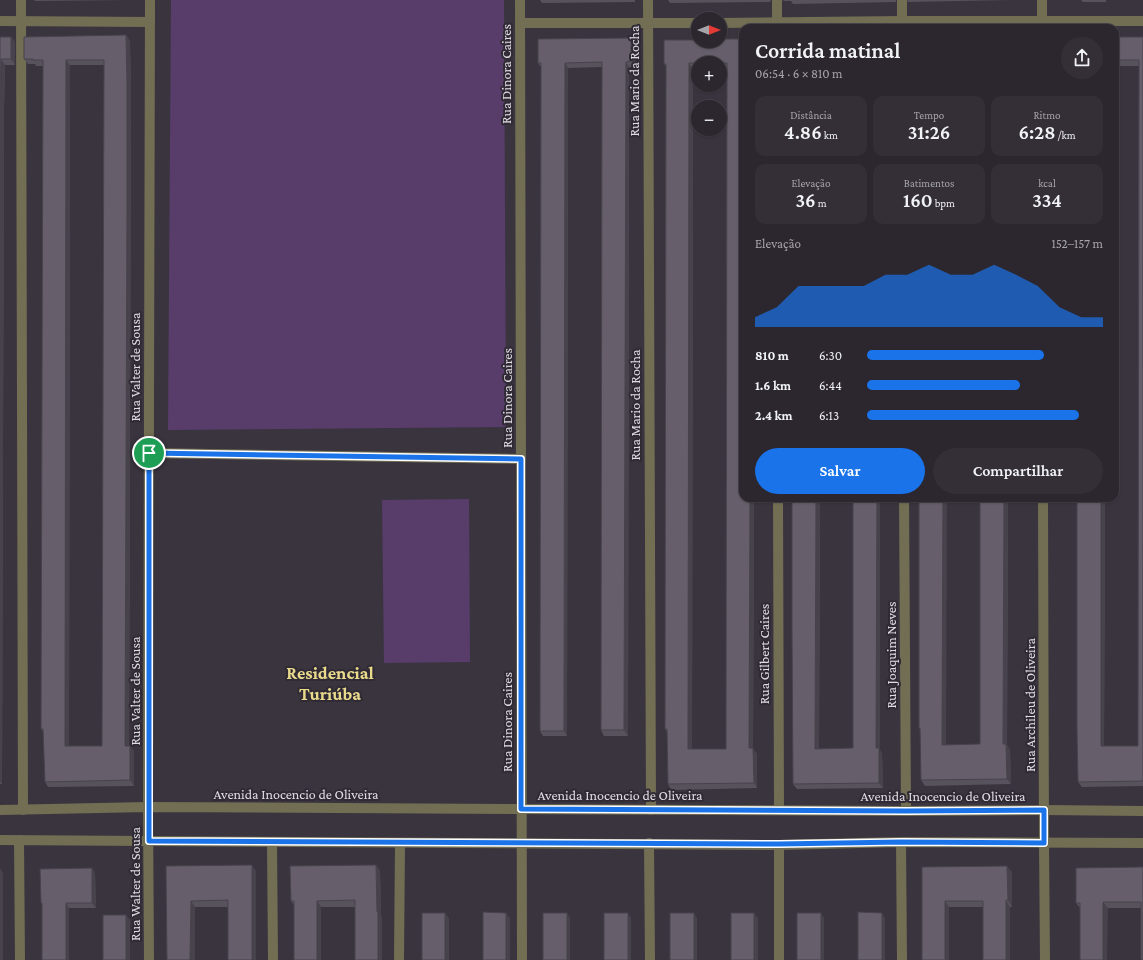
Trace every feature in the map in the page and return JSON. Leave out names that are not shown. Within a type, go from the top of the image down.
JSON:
[{"type":"street","points":[[21,0],[23,810]]},
{"type":"street","name":"Rua Valter de Sousa","points":[[148,807],[150,0]]},
{"type":"street","name":"Rua Dinora Caires","points":[[520,0],[522,960]]},
{"type":"street","name":"Rua Mario da Rocha","points":[[648,0],[651,810]]},
{"type":"street","points":[[777,0],[777,24]]},
{"type":"street","points":[[902,0],[902,24]]},
{"type":"street","points":[[1042,0],[1042,24]]},
{"type":"street","points":[[0,21],[150,22]]},
{"type":"street","points":[[1076,24],[1143,22]]},
{"type":"street","points":[[520,23],[691,23]]},
{"type":"street","points":[[727,23],[748,24]]},
{"type":"street","points":[[149,453],[521,459]]},
{"type":"street","name":"Rua Gilbert Caires","points":[[778,502],[779,810]]},
{"type":"street","name":"Rua Joaquim Neves","points":[[904,502],[906,811]]},
{"type":"street","name":"Rua Archileu de Oliveira","points":[[1043,502],[1045,960]]},
{"type":"street","name":"Avenida Inocencio de Oliveira","points":[[0,810],[148,807],[1143,811]]},
{"type":"street","name":"Rua Walter de Sousa","points":[[148,807],[149,960]]},
{"type":"street","points":[[0,840],[400,843],[779,844],[901,842],[1143,844]]},
{"type":"street","points":[[19,840],[20,960]]},
{"type":"street","points":[[272,842],[273,960]]},
{"type":"street","points":[[901,842],[902,960]]},
{"type":"street","points":[[399,960],[400,843]]},
{"type":"street","points":[[649,843],[650,960]]},
{"type":"street","points":[[779,844],[779,960]]},
{"type":"shaded area","points":[[171,0],[504,0],[506,427],[168,430]]},
{"type":"shaded area","points":[[469,499],[470,662],[384,663],[382,500]]},
{"type":"building","points":[[126,35],[127,209],[125,746],[130,746],[130,780],[45,782],[43,729],[41,729],[43,60],[24,59],[24,37]],"holes":[[[66,60],[104,60],[102,746],[65,746]]]},
{"type":"building","points":[[0,37],[11,37],[11,59],[1,59],[0,98]]},
{"type":"building","points":[[1119,37],[1143,37],[1143,781],[1078,782],[1077,502],[1101,502],[1101,746],[1138,746],[1139,60],[1119,60]]},
{"type":"building","points":[[631,38],[631,61],[626,62],[624,730],[601,730],[602,62],[565,63],[564,731],[540,731],[541,63],[538,63],[538,39]]},
{"type":"building","points":[[727,39],[739,39],[739,502],[750,502],[749,748],[753,748],[754,783],[668,784],[667,729],[665,729],[666,64],[664,64],[664,40],[691,40],[691,48],[727,48]],"holes":[[[691,56],[727,56],[726,749],[688,749],[689,63],[691,63]]]},
{"type":"building","points":[[792,502],[816,502],[815,749],[853,748],[853,502],[877,502],[876,748],[879,748],[879,783],[793,784]]},
{"type":"building","points":[[919,502],[943,502],[942,745],[980,744],[980,502],[1004,502],[1003,744],[1006,744],[1007,779],[921,780],[919,728]]},
{"type":"building","points":[[252,865],[252,960],[228,960],[228,900],[191,901],[190,960],[167,960],[166,866]]},
{"type":"building","points":[[376,865],[378,960],[355,960],[355,900],[317,901],[317,960],[294,960],[294,901],[291,901],[290,866]]},
{"type":"building","points":[[1007,866],[1008,900],[1006,900],[1006,960],[983,960],[983,901],[945,901],[945,960],[922,960],[922,867]]},
{"type":"building","points":[[1143,867],[1143,960],[1141,960],[1141,902],[1103,902],[1103,960],[1080,960],[1080,903],[1076,903],[1076,868]]},
{"type":"building","points":[[92,868],[92,903],[66,903],[66,960],[42,960],[42,903],[40,869]]},
{"type":"building","points":[[483,912],[506,913],[506,960],[483,960]]},
{"type":"building","points":[[858,912],[882,913],[882,960],[858,960]]},
{"type":"building","points":[[422,913],[445,913],[445,960],[422,960]]},
{"type":"building","points":[[543,913],[567,913],[567,960],[543,960]]},
{"type":"building","points":[[604,913],[628,913],[628,960],[604,960]]},
{"type":"building","points":[[670,913],[694,913],[694,960],[670,960]]},
{"type":"building","points":[[731,913],[754,913],[754,960],[731,960]]},
{"type":"building","points":[[797,913],[821,913],[821,960],[797,960]]},
{"type":"building","points":[[103,915],[126,915],[126,960],[103,960]]},
{"type":"district","name":"Residencial Turiúba","points":[[330,683]]},
{"type":"route","points":[[149,453],[521,459],[521,809],[906,811],[1044,810],[1044,843],[901,842],[779,844],[149,841],[149,453]]}]
